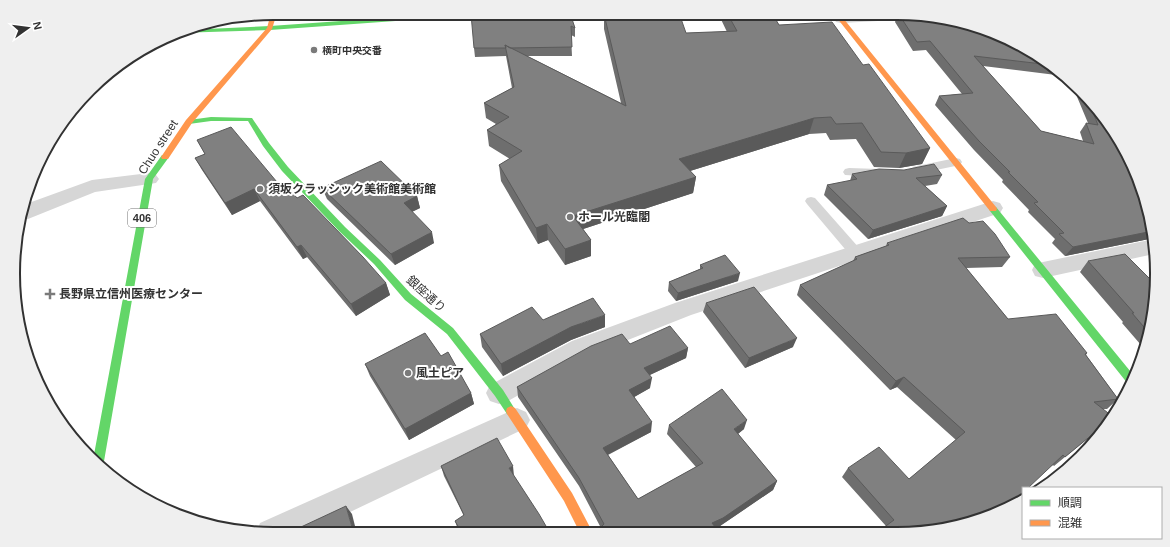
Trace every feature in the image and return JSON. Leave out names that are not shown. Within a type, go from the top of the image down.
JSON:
[{"type":"main road","name":"Chuo street","points":[[99,458],[149,179],[189,122],[270,28],[272,20]]},
{"type":"main road","points":[[200,31],[270,28],[365,20]]},
{"type":"main road","points":[[842,20],[1128,377]]},
{"type":"main road","name":"銀座通り","points":[[189,122],[211,119],[250,119],[266,144],[285,169],[342,229],[377,262],[408,297],[450,331],[499,393],[568,498],[584,527]]},
{"type":"street","points":[[28,211],[92,186],[149,179]]},
{"type":"street","points":[[499,393],[581,348],[683,309],[993,208]]},
{"type":"street","points":[[1043,270],[1148,247]]},
{"type":"street","points":[[286,527],[517,420]]},
{"type":"lane","points":[[906,172],[956,162]]},
{"type":"lane","points":[[850,172],[892,174]]},
{"type":"lane","points":[[811,201],[855,252]]},
{"type":"building","points":[[472,20],[572,20],[575,28],[571,26],[572,47],[510,48],[505,45],[506,48],[474,48]]},
{"type":"building","points":[[605,20],[681,20],[686,33],[737,31],[731,20],[776,20],[779,25],[832,22],[863,65],[869,64],[930,148],[906,153],[881,152],[862,123],[836,124],[831,117],[814,118],[679,159],[696,177],[573,216],[591,240],[565,249],[547,224],[536,228],[499,165],[522,151],[487,130],[509,117],[484,103],[514,87],[505,45],[626,106]]},
{"type":"building","points":[[903,20],[930,22],[978,33],[1009,46],[1038,63],[974,56],[1041,131],[1094,144],[1086,123],[1098,125],[1093,114],[1116,147],[1131,176],[1137,192],[1147,232],[1073,247],[1059,234],[1064,233],[1034,203],[1038,202],[979,141],[939,96],[973,93],[930,41],[917,42]]},
{"type":"building","points":[[231,127],[287,194],[292,192],[297,198],[303,195],[386,283],[351,304],[301,245],[297,247],[254,189],[225,203],[195,158],[205,154],[197,140]]},
{"type":"building","points":[[381,161],[417,196],[404,203],[432,232],[391,254],[322,188]]},
{"type":"building","points":[[934,164],[942,175],[916,178],[947,206],[873,230],[827,185],[857,179],[852,174],[879,169],[904,170]]},
{"type":"building","points":[[963,218],[969,223],[983,221],[995,234],[1010,257],[958,258],[1008,319],[1056,314],[1087,353],[1085,354],[1117,398],[1094,402],[1108,413],[1098,428],[1065,457],[1063,455],[1029,487],[1022,487],[1022,494],[994,508],[978,514],[930,525],[884,527],[894,520],[848,468],[879,447],[909,479],[965,432],[904,377],[896,381],[800,285],[857,259],[855,257],[889,245],[887,243]]},
{"type":"building","points":[[1125,254],[1150,279],[1148,307],[1144,327],[1132,313],[1134,313],[1088,261]]},
{"type":"building","points":[[725,255],[740,273],[678,293],[669,282],[703,268],[700,265]]},
{"type":"building","points":[[754,287],[797,338],[749,358],[706,303]]},
{"type":"building","points":[[593,298],[605,315],[571,327],[501,364],[480,334],[532,307],[543,320]]},
{"type":"building","points":[[670,326],[688,348],[644,368],[652,378],[629,390],[652,422],[603,448],[638,499],[703,463],[669,425],[722,389],[747,420],[734,429],[777,481],[723,518],[712,523],[715,527],[601,527],[604,524],[579,478],[517,387],[591,346],[622,334],[630,344]]},
{"type":"building","points":[[425,333],[441,356],[448,352],[471,393],[405,429],[365,364]]},
{"type":"building","points":[[497,438],[513,466],[509,468],[547,527],[458,527],[455,521],[464,515],[441,466]]},
{"type":"building","points":[[346,506],[352,527],[301,527]]},
{"type":"traffic: fast","points":[[200,31],[381,20]]},
{"type":"traffic: fast","points":[[189,122],[211,119],[250,119],[266,144],[285,169],[342,229],[377,262],[408,297],[450,331],[499,393],[511,411]]},
{"type":"traffic: fast","points":[[99,458],[149,179],[165,157]]},
{"type":"traffic: fast","points":[[993,209],[1128,377]]},
{"type":"traffic: slow","points":[[165,157],[189,122],[270,28],[272,20]]},
{"type":"traffic: slow","points":[[842,20],[993,209]]},
{"type":"traffic: slow","points":[[511,411],[568,497],[584,527]]},
{"type":"place","name":"横町中央交番","points":[[314,50]]},
{"type":"place","name":"須坂クラッシック美術館美術館","points":[[260,189]]},
{"type":"place","name":"ホール光臨閣","points":[[570,217]]},
{"type":"place","name":"長野県立信州医療センター","points":[[50,294]]},
{"type":"place","name":"風土ピア","points":[[408,373]]}]
